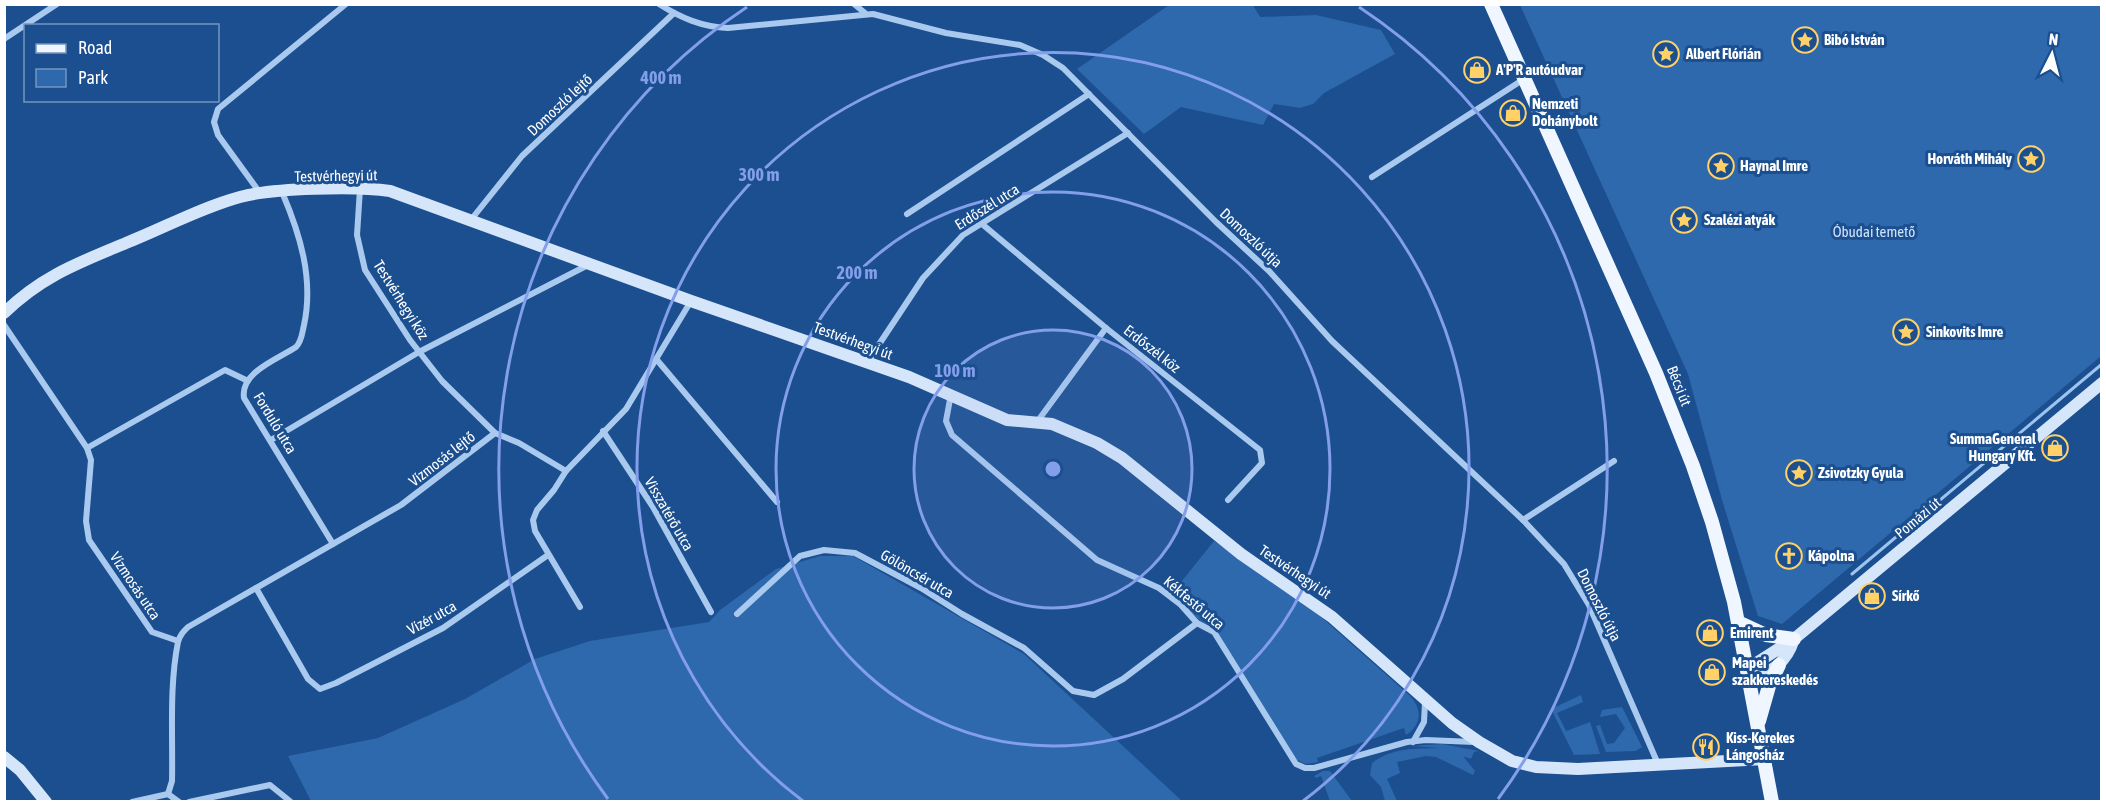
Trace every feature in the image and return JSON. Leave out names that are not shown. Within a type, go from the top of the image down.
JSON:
[{"type":"main road","name":"Bécsi út","points":[[1491,4],[1656,373],[1693,466],[1712,522],[1738,622],[1772,801]]},
{"type":"main road","points":[[1738,622],[1766,635],[1794,639]]},
{"type":"main road","points":[[1758,723],[1776,659]]},
{"type":"street","points":[[27,24],[57,4]]},
{"type":"street","points":[[260,194],[218,135],[214,122],[218,109],[346,4]]},
{"type":"street","name":"Domoszló útja","points":[[659,4],[674,13],[711,27],[728,28],[865,14],[946,33],[1027,47],[1054,61],[1216,222],[1269,271],[1332,341],[1524,520],[1564,564],[1582,592],[1658,764]]},
{"type":"street","points":[[854,4],[865,14]]},
{"type":"street","name":"Domoszló lejtő","points":[[470,221],[522,156],[674,13]]},
{"type":"street","points":[[4,39],[24,26]]},
{"type":"street","points":[[1372,177],[1524,79]]},
{"type":"street","points":[[907,214],[1089,94]]},
{"type":"street","name":"Erdőszél utca","points":[[868,361],[923,278],[954,243],[1128,133]]},
{"type":"street","name":"Testvérhegyi út","points":[[4,313],[45,279],[77,262],[203,209],[242,196],[360,189],[390,191],[691,301],[868,361],[951,393],[980,409],[1007,420],[1037,422],[1067,428],[1122,458],[1205,527],[1332,617],[1425,702],[1479,742],[1512,761],[1536,767],[1578,769],[1765,759]]},
{"type":"street","name":"Testvérhegyi köz","points":[[360,189],[357,235],[365,270],[419,352]]},
{"type":"street","name":"Forduló utca","points":[[282,192],[303,251],[306,273],[305,319],[296,347],[246,380],[244,398],[333,544]]},
{"type":"street","name":"Erdőszél köz","points":[[982,224],[1106,328],[1260,450],[1262,462],[1228,500]]},
{"type":"street","points":[[271,440],[419,352],[589,264]]},
{"type":"street","points":[[580,608],[535,531],[533,520],[537,510],[566,471],[626,409],[691,301]]},
{"type":"street","name":"Vízmosás utca","points":[[4,325],[87,448],[91,460],[86,521],[89,540],[152,632],[178,641]]},
{"type":"street","points":[[1037,422],[1106,328]]},
{"type":"street","name":"Vízmosás lejtő","points":[[178,641],[188,627],[430,485],[495,433],[442,381],[419,352]]},
{"type":"street","points":[[657,360],[777,502]]},
{"type":"street","points":[[87,448],[225,370],[246,380]]},
{"type":"street","name":"Pomázi út","points":[[1748,672],[1765,674],[1794,639],[2102,383]]},
{"type":"street","name":"Kékfestő utca","points":[[951,393],[946,427],[952,435],[1097,560],[1159,588],[1180,604],[1197,623],[1217,636],[1296,764],[1305,768],[1314,768],[1413,742],[1479,742]]},
{"type":"street","name":"Visszatérő utca","points":[[603,431],[653,507],[711,612]]},
{"type":"street","points":[[495,433],[519,443],[566,471]]},
{"type":"street","points":[[1524,520],[1614,461]]},
{"type":"street","name":"Gölöncsér utca","points":[[736,614],[800,556],[831,550],[855,553],[921,588],[962,614],[1024,648],[1063,684],[1084,694],[1094,695],[1108,689],[1197,623]]},
{"type":"street","name":"Vízér utca","points":[[256,588],[308,679],[320,688],[336,683],[443,628],[548,555]]},
{"type":"street","points":[[1766,635],[1776,659]]},
{"type":"street","points":[[168,794],[172,781],[178,641]]},
{"type":"street","points":[[1413,742],[1422,728],[1425,702]]},
{"type":"street","points":[[4,757],[20,770],[41,800]]},
{"type":"street","points":[[189,801],[270,785],[291,801]]},
{"type":"street","points":[[132,801],[168,794],[179,801]]},
{"type":"green space","points":[[1169,5],[1253,5],[1260,17],[1316,15],[1381,30],[1395,54],[1324,93],[1313,104],[1300,108],[1274,104],[1263,125],[1181,107],[1144,134],[1077,69]]},
{"type":"green space","name":"Óbudai temető","points":[[1520,5],[2101,5],[2101,356],[1782,624],[1758,616],[1722,500],[1688,374]]},
{"type":"green space","points":[[1214,541],[1293,592],[1409,695],[1416,705],[1419,716],[1412,731],[1406,735],[1404,728],[1317,758],[1318,762],[1306,764],[1295,759],[1216,632],[1192,614],[1173,592]]},
{"type":"green space","points":[[820,556],[853,556],[1024,654],[1182,801],[311,801],[288,756],[378,738],[465,699],[535,659],[590,641],[709,622],[720,610],[776,569]]},
{"type":"green space","points":[[1581,695],[1583,702],[1557,713],[1566,731],[1590,722],[1600,754],[1574,755],[1551,709]]},
{"type":"green space","points":[[1622,707],[1642,747],[1636,751],[1606,752],[1596,726],[1600,725],[1607,744],[1614,743],[1625,728],[1616,714],[1600,717],[1602,710]]},
{"type":"green space","points":[[1442,744],[1479,751],[1474,752],[1471,759],[1463,756],[1475,771],[1473,775],[1436,757],[1426,756],[1397,762],[1400,773],[1387,779],[1397,801],[1385,801],[1381,787],[1370,775],[1372,763],[1396,751],[1440,748],[1412,746]]},
{"type":"green space","points":[[1323,771],[1330,771],[1352,801],[1330,801],[1321,776],[1316,778],[1314,776]]},
{"type":"waterway","points":[[1852,574],[2102,364]]},
{"type":"place","name":"Bibó István","points":[[1805,40]]},
{"type":"place","name":"Albert Flórián","points":[[1666,54]]},
{"type":"place","name":"A'P'R autóudvar","points":[[1477,70]]},
{"type":"place","name":"Nemzeti Dohánybolt","points":[[1513,113]]},
{"type":"place","name":"Horváth Mihály","points":[[2031,159]]},
{"type":"place","name":"Haynal Imre","points":[[1721,166]]},
{"type":"place","name":"Szalézi atyák","points":[[1684,220]]},
{"type":"place","name":"Sinkovits Imre","points":[[1906,332]]},
{"type":"place","name":"SummaGeneral Hungary Kft.","points":[[2055,448]]},
{"type":"place","name":"Zsivotzky Gyula","points":[[1799,473]]},
{"type":"place","name":"Kápolna","points":[[1789,556]]},
{"type":"place","name":"Sírkő","points":[[1872,596]]},
{"type":"place","name":"Emirent","points":[[1710,633]]},
{"type":"place","name":"Mapei szakkereskedés","points":[[1712,672]]},
{"type":"place","name":"Kiss-Kerekes Lángosház","points":[[1706,747]]}]
